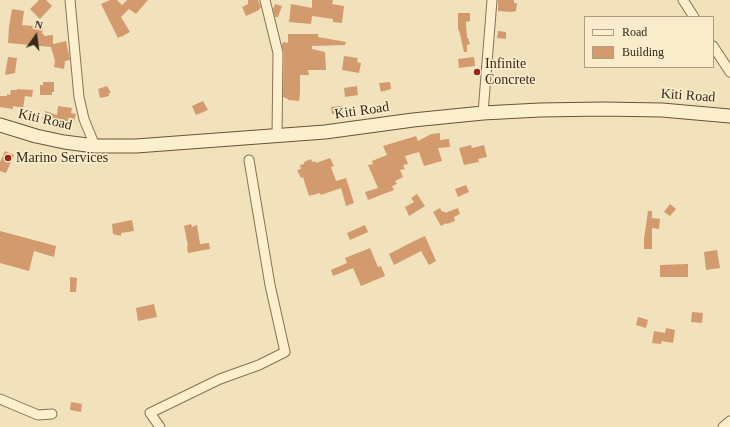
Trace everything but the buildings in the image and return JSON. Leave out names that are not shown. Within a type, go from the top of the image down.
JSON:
[{"type":"street","points":[[70,0],[79,97],[84,119],[95,146]]},
{"type":"street","points":[[265,0],[278,53],[277,136]]},
{"type":"street","points":[[483,113],[492,0]]},
{"type":"street","points":[[683,0],[693,16]]},
{"type":"street","points":[[714,48],[730,72]]},
{"type":"street","name":"Kiti Road","points":[[0,125],[36,136],[64,142],[95,146],[136,146],[325,132],[413,120],[483,113],[540,110],[662,110],[730,116]]},
{"type":"street","points":[[160,427],[150,413],[220,379],[259,365],[285,352],[270,284],[249,160]]},
{"type":"street","points":[[0,399],[38,416],[52,414]]},
{"type":"street","points":[[723,427],[730,421]]},
{"type":"place","name":"Infinite Concrete","points":[[477,72]]},
{"type":"place","name":"Marino Services","points":[[8,158]]}]
